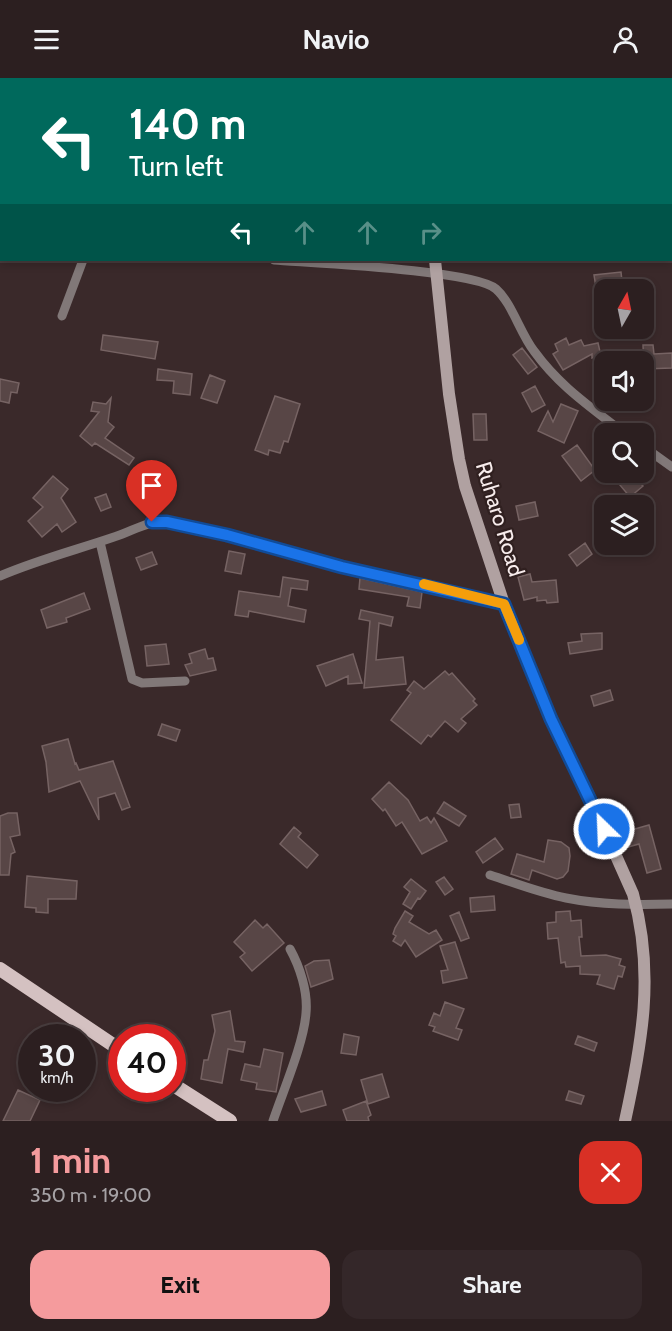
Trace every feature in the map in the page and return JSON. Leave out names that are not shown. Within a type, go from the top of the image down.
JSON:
[{"type":"main road","points":[[0,969],[108,1042]]},
{"type":"main road","points":[[186,1093],[230,1121]]},
{"type":"street","points":[[62,316],[83,261]]},
{"type":"street","points":[[286,261],[436,274],[487,283],[495,288],[526,340],[551,375],[611,423]]},
{"type":"street","name":"Ruharo Road","points":[[435,261],[449,394],[465,486],[504,604],[551,719],[592,802],[633,894],[636,906],[644,961],[643,1017],[639,1056],[625,1121]]},
{"type":"street","points":[[654,454],[672,467]]},
{"type":"street","points":[[0,576],[28,564],[100,542],[152,522],[167,522],[265,544],[342,567],[504,604]]},
{"type":"street","points":[[100,542],[132,679],[142,683],[185,681]]},
{"type":"street","points":[[490,875],[583,901],[636,906],[672,903]]},
{"type":"street","points":[[273,1121],[306,1015],[306,1000],[302,983],[296,960],[290,949]]},
{"type":"building","points":[[621,272],[622,279],[595,279],[594,275]]},
{"type":"building","points":[[103,335],[158,342],[155,359],[101,350]]},
{"type":"building","points":[[566,338],[569,345],[581,340],[584,346],[598,343],[600,351],[594,351],[594,358],[592,358],[592,354],[563,370],[553,354],[558,351],[555,344]]},
{"type":"building","points":[[643,345],[653,345],[654,351],[643,351]]},
{"type":"building","points":[[522,348],[537,367],[528,374],[513,355]]},
{"type":"building","points":[[672,353],[672,368],[654,369],[654,354]]},
{"type":"building","points":[[158,369],[192,374],[190,395],[173,393],[174,381],[157,380]]},
{"type":"building","points":[[210,375],[225,381],[217,403],[201,398]]},
{"type":"building","points":[[0,379],[19,383],[17,393],[11,392],[9,403],[0,401]]},
{"type":"building","points":[[535,386],[545,405],[532,412],[522,393]]},
{"type":"building","points":[[275,396],[300,404],[288,442],[284,441],[280,453],[269,450],[268,455],[255,450]]},
{"type":"building","points":[[111,398],[108,422],[114,427],[105,438],[134,458],[129,465],[95,443],[92,446],[80,436],[99,412],[91,411],[93,402],[106,404]]},
{"type":"building","points":[[561,404],[578,411],[564,443],[538,431],[548,411],[553,422]]},
{"type":"building","points":[[473,414],[486,414],[487,440],[474,440]]},
{"type":"building","points":[[577,445],[594,471],[581,481],[562,456]]},
{"type":"building","points":[[139,472],[149,477],[142,488],[133,483]]},
{"type":"building","points":[[53,476],[68,489],[61,498],[76,522],[62,532],[57,524],[42,537],[28,521],[43,507],[33,498]]},
{"type":"building","points":[[618,483],[640,483],[643,486],[632,495],[628,495]]},
{"type":"building","points":[[106,494],[111,507],[101,511],[95,498]]},
{"type":"building","points":[[535,502],[538,516],[519,520],[516,506]]},
{"type":"building","points":[[585,543],[592,554],[577,566],[569,555]]},
{"type":"building","points":[[229,551],[245,554],[241,574],[225,571]]},
{"type":"building","points":[[152,552],[157,564],[141,570],[136,558]]},
{"type":"building","points":[[530,574],[532,582],[556,580],[558,602],[537,601],[537,597],[524,600],[518,577]]},
{"type":"building","points":[[283,577],[308,581],[307,590],[291,588],[288,606],[306,610],[304,622],[249,611],[248,617],[235,615],[239,591],[280,597]]},
{"type":"building","points":[[360,578],[422,592],[420,608],[407,606],[409,597],[359,589]]},
{"type":"building","points":[[84,593],[90,609],[66,618],[67,622],[47,628],[41,610]]},
{"type":"building","points":[[361,610],[393,617],[391,626],[379,623],[376,660],[403,657],[406,684],[364,688],[370,621],[359,619]]},
{"type":"building","points":[[602,633],[602,649],[570,654],[568,643],[582,641],[581,634]]},
{"type":"building","points":[[166,644],[169,664],[147,666],[145,646]]},
{"type":"building","points":[[205,649],[208,659],[213,658],[216,670],[190,676],[185,665],[192,663],[189,654]]},
{"type":"building","points":[[353,654],[362,683],[348,684],[348,676],[326,686],[317,666]]},
{"type":"building","points":[[445,671],[449,675],[452,673],[475,699],[473,701],[477,705],[461,719],[466,723],[458,732],[445,721],[431,737],[428,735],[421,744],[391,720],[411,693],[407,690],[414,681],[424,689]]},
{"type":"building","points":[[610,690],[613,700],[594,706],[591,696]]},
{"type":"building","points":[[162,724],[180,730],[176,741],[158,735]]},
{"type":"building","points":[[68,739],[79,770],[113,761],[130,807],[122,810],[115,793],[98,798],[99,820],[80,781],[49,792],[42,746]]},
{"type":"building","points":[[389,782],[408,800],[420,821],[427,817],[431,823],[434,818],[447,841],[422,854],[402,822],[396,826],[385,809],[383,811],[372,799]]},
{"type":"building","points":[[444,802],[466,816],[459,826],[437,813]]},
{"type":"building","points":[[519,804],[521,817],[511,818],[509,805]]},
{"type":"building","points":[[17,813],[20,835],[10,837],[15,852],[11,854],[9,875],[0,875],[0,816]]},
{"type":"building","points":[[649,825],[661,869],[647,873],[639,844],[628,847],[624,832]]},
{"type":"building","points":[[294,827],[301,833],[298,837],[318,855],[307,868],[280,844]]},
{"type":"building","points":[[495,838],[503,849],[483,863],[476,852]]},
{"type":"building","points":[[548,840],[561,842],[569,848],[568,871],[563,877],[557,879],[532,870],[529,880],[511,874],[517,854],[544,862]]},
{"type":"building","points":[[27,876],[77,881],[76,899],[48,899],[48,913],[36,912],[36,908],[25,907]]},
{"type":"building","points":[[444,877],[453,889],[445,895],[436,882]]},
{"type":"building","points":[[411,879],[426,891],[411,909],[403,904],[410,892],[404,887]]},
{"type":"building","points":[[494,896],[495,910],[471,912],[470,898]]},
{"type":"building","points":[[405,911],[413,916],[409,922],[429,934],[436,930],[442,940],[416,957],[405,940],[401,946],[393,941],[396,936],[393,934],[395,928]]},
{"type":"building","points":[[570,911],[571,921],[581,920],[582,937],[579,937],[581,956],[606,955],[621,959],[619,965],[625,967],[622,977],[618,976],[614,989],[597,984],[600,975],[580,974],[580,966],[566,967],[565,962],[561,963],[558,938],[548,939],[547,923],[556,922],[556,912]]},
{"type":"building","points":[[459,912],[469,938],[461,941],[450,916]]},
{"type":"building","points":[[255,920],[263,928],[267,924],[284,943],[252,971],[240,957],[245,953],[234,942]]},
{"type":"building","points":[[455,942],[467,978],[443,983],[441,971],[448,970],[440,946]]},
{"type":"building","points":[[329,960],[333,979],[311,987],[305,966],[314,961]]},
{"type":"building","points":[[445,1002],[464,1009],[456,1028],[462,1030],[458,1040],[433,1031],[435,1027],[429,1025],[434,1013],[440,1016]]},
{"type":"building","points":[[230,1011],[235,1041],[245,1042],[243,1052],[228,1049],[222,1083],[201,1079],[204,1060],[208,1060],[215,1031],[212,1015]]},
{"type":"building","points":[[344,1034],[359,1037],[356,1055],[341,1053]]},
{"type":"building","points":[[578,1036],[597,1043],[594,1051],[575,1044]]},
{"type":"building","points":[[264,1049],[283,1053],[276,1092],[256,1089],[257,1083],[241,1080],[245,1064],[260,1067]]},
{"type":"building","points":[[382,1074],[389,1097],[368,1104],[361,1080]]},
{"type":"building","points":[[18,1090],[18,1102],[39,1102],[30,1121],[3,1121]]},
{"type":"building","points":[[322,1091],[326,1105],[301,1112],[295,1099]]},
{"type":"building","points":[[569,1091],[584,1096],[581,1104],[566,1100]]},
{"type":"building","points":[[366,1101],[371,1115],[368,1117],[369,1121],[347,1121],[343,1110]]},
{"type":"slow traffic","points":[[424,584],[504,604],[519,640]]},
{"type":"route","points":[[152,522],[167,522],[227,535],[342,567],[504,604],[551,719],[604,829]]}]
